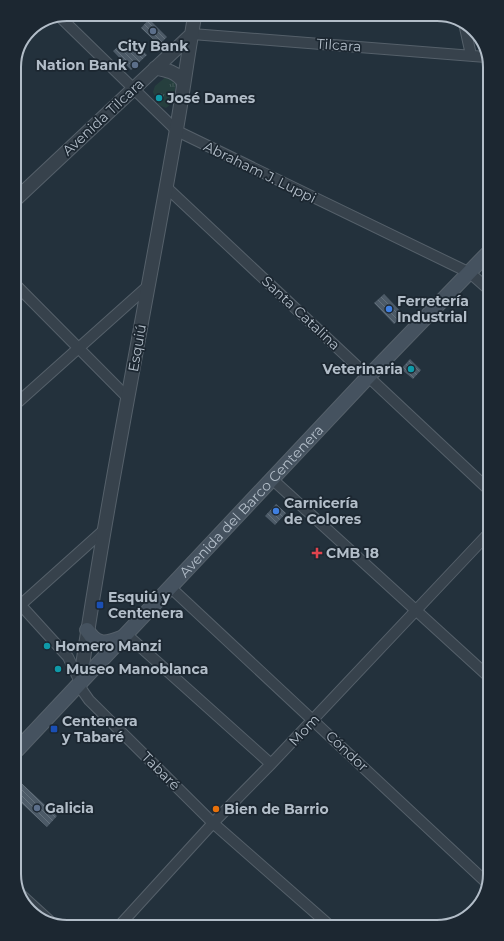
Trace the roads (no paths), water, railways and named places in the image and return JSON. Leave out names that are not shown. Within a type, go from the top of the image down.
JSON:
[{"type":"main road","name":"Avenida del Barco Centenera","points":[[21,746],[272,478],[483,258]]},
{"type":"main road","points":[[87,630],[92,638],[99,642],[111,642],[124,636]]},
{"type":"street","name":"Abraham J. Luppi","points":[[64,21],[176,131],[470,273],[483,284]]},
{"type":"street","name":"Esquiú","points":[[80,682],[104,530],[176,131],[194,21]]},
{"type":"street","points":[[466,32],[471,55]]},
{"type":"street","name":"Tilcara","points":[[192,34],[481,56]]},
{"type":"street","name":"Avenida Tilcara","points":[[21,194],[192,34]]},
{"type":"street","points":[[155,68],[173,72],[180,77],[184,83]]},
{"type":"street","name":"Santa Catalina","points":[[166,186],[483,484]]},
{"type":"street","points":[[21,400],[148,286]]},
{"type":"street","points":[[21,290],[128,398]]},
{"type":"street","points":[[272,478],[483,671]]},
{"type":"street","points":[[21,601],[104,530]]},
{"type":"street","name":"Mom","points":[[124,920],[213,823],[314,720],[483,539]]},
{"type":"street","name":"Cóndor","points":[[170,587],[483,879]]},
{"type":"street","name":"Tabaré","points":[[21,607],[68,657],[80,682],[82,690],[89,700],[213,823],[323,920]]},
{"type":"street","points":[[124,636],[271,764]]},
{"type":"place","name":"City Bank","points":[[153,31]]},
{"type":"place","name":"Nation Bank","points":[[135,65]]},
{"type":"place","name":"José Dames","points":[[159,98]]},
{"type":"place","name":"Ferretería Industrial","points":[[389,309]]},
{"type":"place","name":"Veterinaria","points":[[411,369]]},
{"type":"place","name":"Carnicería de Colores","points":[[276,511]]},
{"type":"place","name":"CMB 18","points":[[317,553]]},
{"type":"place","name":"Esquiú y Centenera","points":[[100,605]]},
{"type":"place","name":"Homero Manzi","points":[[47,646]]},
{"type":"place","name":"Museo Manoblanca","points":[[58,669]]},
{"type":"place","name":"Centenera y Tabaré","points":[[54,729]]},
{"type":"place","name":"Galicia","points":[[37,808]]},
{"type":"place","name":"Bien de Barrio","points":[[216,809]]}]
